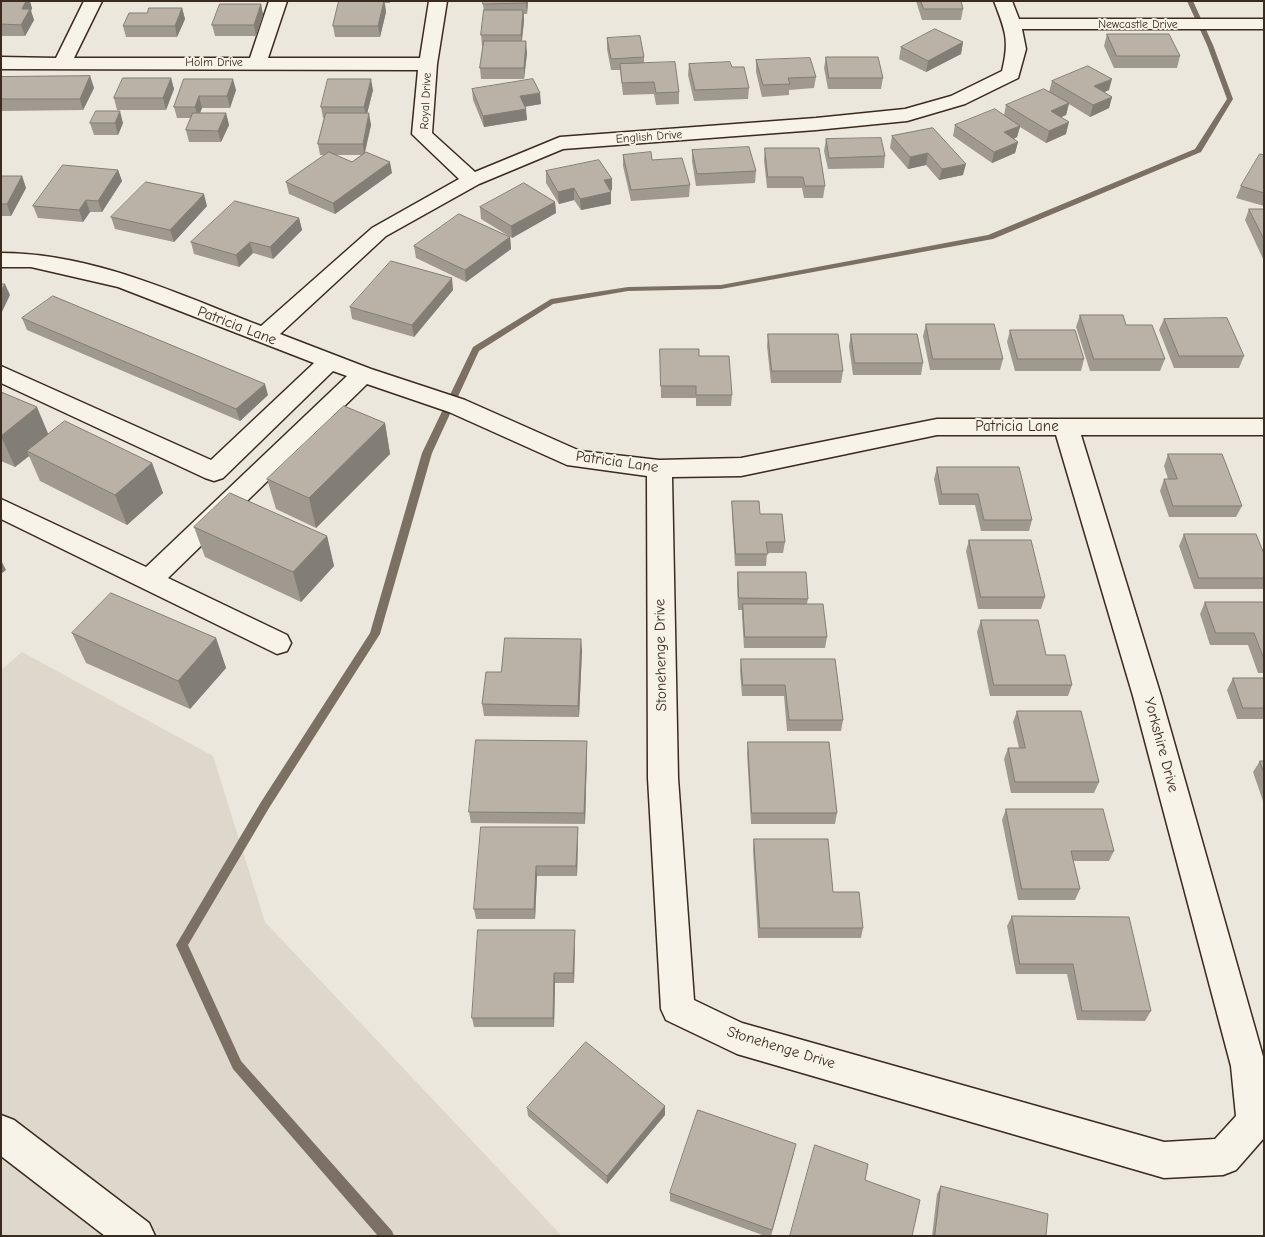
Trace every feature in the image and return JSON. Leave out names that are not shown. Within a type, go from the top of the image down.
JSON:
[{"type":"street","points":[[62,63],[93,1]]},
{"type":"street","points":[[257,63],[278,1]]},
{"type":"street","name":"Royal Drive","points":[[438,1],[428,64],[422,134],[472,180]]},
{"type":"street","name":"English Drive","points":[[264,336],[379,232],[472,180],[560,143],[907,116],[958,100],[1011,74],[1017,49],[1012,24],[1003,1]]},
{"type":"street","name":"Newcastle Drive","points":[[1012,24],[1264,24]]},
{"type":"street","name":"Holm Drive","points":[[1,63],[428,64]]},
{"type":"street","name":"Patricia Lane","points":[[1,260],[38,262],[126,282],[363,374],[457,406],[576,459],[659,469],[740,467],[937,428],[1264,427]]},
{"type":"street","points":[[1,374],[214,472],[330,361]]},
{"type":"street","points":[[149,580],[363,374]]},
{"type":"street","name":"Yorkshire Drive","points":[[1066,427],[1148,696],[1248,1066]]},
{"type":"street","name":"Stonehenge Drive","points":[[659,469],[663,778],[678,1009],[737,1038],[1164,1160],[1223,1157],[1254,1122],[1248,1066]]},
{"type":"street","points":[[1,508],[277,643]]},
{"type":"street","points":[[1,1133],[136,1236]]},
{"type":"shaded area","points":[[22,652],[213,756],[265,922],[562,1236],[1,1236],[1,670]]},
{"type":"building","points":[[1,1],[26,1],[22,9],[30,9],[21,25],[1,24]]},
{"type":"building","points":[[339,1],[384,1],[378,26],[333,26]]},
{"type":"building","points":[[483,1],[526,1],[526,3],[483,4]]},
{"type":"building","points":[[921,1],[961,1],[963,9],[924,9]]},
{"type":"building","points":[[220,4],[261,4],[254,25],[212,25]]},
{"type":"building","points":[[149,8],[182,8],[175,26],[123,26],[129,13],[147,13]]},
{"type":"building","points":[[484,10],[523,10],[521,35],[481,35]]},
{"type":"building","points":[[935,29],[963,42],[928,61],[901,47]]},
{"type":"building","points":[[1107,34],[1169,34],[1180,56],[1117,56]]},
{"type":"building","points":[[640,36],[644,57],[611,59],[607,38]]},
{"type":"building","points":[[484,41],[526,41],[524,68],[480,68]]},
{"type":"building","points":[[826,57],[878,57],[883,78],[829,78]]},
{"type":"building","points":[[810,58],[816,77],[788,78],[790,84],[763,85],[756,60]]},
{"type":"building","points":[[675,62],[679,92],[656,93],[654,82],[622,83],[620,64]]},
{"type":"building","points":[[730,62],[732,67],[744,67],[749,88],[695,90],[689,64]]},
{"type":"building","points":[[1088,66],[1112,79],[1094,86],[1112,97],[1093,105],[1052,81]]},
{"type":"building","points":[[90,76],[80,99],[1,99],[1,77]]},
{"type":"building","points":[[123,78],[171,78],[163,98],[114,98]]},
{"type":"building","points":[[184,79],[233,79],[227,96],[199,96],[195,107],[174,107]]},
{"type":"building","points":[[328,79],[371,79],[364,107],[321,107]]},
{"type":"building","points":[[533,79],[540,93],[520,96],[526,109],[483,116],[472,89]]},
{"type":"building","points":[[1044,89],[1069,103],[1051,111],[1069,122],[1049,131],[1006,105]]},
{"type":"building","points":[[995,109],[1020,126],[1004,132],[1018,142],[994,152],[955,125]]},
{"type":"building","points":[[96,111],[120,111],[115,123],[90,123]]},
{"type":"building","points":[[193,113],[226,113],[218,131],[186,130]]},
{"type":"building","points":[[326,113],[369,113],[363,144],[318,144]]},
{"type":"building","points":[[933,128],[966,164],[942,169],[928,153],[910,157],[892,136]]},
{"type":"building","points":[[881,138],[885,156],[829,158],[826,139]]},
{"type":"building","points":[[749,147],[756,171],[697,174],[692,150]]},
{"type":"building","points":[[765,148],[819,148],[825,186],[805,186],[803,177],[768,177]]},
{"type":"building","points":[[329,152],[352,162],[366,152],[390,162],[333,203],[286,182]]},
{"type":"building","points":[[651,152],[652,160],[682,158],[690,185],[631,190],[623,155]]},
{"type":"building","points":[[1260,154],[1264,155],[1264,193],[1241,186]]},
{"type":"building","points":[[599,160],[612,179],[604,180],[611,192],[580,199],[574,188],[558,192],[546,171]]},
{"type":"building","points":[[63,165],[118,170],[98,201],[86,200],[79,210],[33,206]]},
{"type":"building","points":[[1,176],[22,176],[7,204],[1,204]]},
{"type":"building","points":[[146,182],[204,194],[170,230],[111,217]]},
{"type":"building","points":[[524,183],[555,202],[511,226],[480,207]]},
{"type":"building","points":[[235,201],[299,218],[270,247],[250,242],[236,255],[191,242]]},
{"type":"building","points":[[1249,209],[1264,209],[1264,239]]},
{"type":"building","points":[[459,214],[510,237],[465,270],[414,246]]},
{"type":"building","points":[[391,261],[452,278],[412,325],[350,307]]},
{"type":"building","points":[[53,296],[265,384],[236,409],[22,318]]},
{"type":"building","points":[[1080,315],[1123,315],[1126,325],[1152,325],[1165,359],[1094,359]]},
{"type":"building","points":[[1227,318],[1244,356],[1179,356],[1164,319]]},
{"type":"building","points":[[926,324],[994,324],[1003,359],[933,359]]},
{"type":"building","points":[[1010,330],[1075,330],[1084,359],[1018,359]]},
{"type":"building","points":[[768,334],[838,334],[843,371],[772,371]]},
{"type":"building","points":[[851,334],[917,334],[923,363],[855,363]]},
{"type":"building","points":[[660,349],[699,349],[699,356],[729,356],[732,395],[696,395],[696,386],[661,386]]},
{"type":"building","points":[[1,392],[37,407],[1,436]]},
{"type":"building","points":[[344,406],[385,423],[309,498],[267,479]]},
{"type":"building","points":[[65,421],[152,463],[115,495],[27,451]]},
{"type":"building","points":[[1168,454],[1222,454],[1242,506],[1173,506],[1164,479],[1177,479]]},
{"type":"building","points":[[937,467],[1019,467],[1032,520],[984,520],[978,494],[942,494]]},
{"type":"building","points":[[230,493],[327,536],[293,572],[194,527]]},
{"type":"building","points":[[732,501],[759,501],[760,514],[782,514],[785,542],[766,542],[768,554],[736,554]]},
{"type":"building","points":[[1184,534],[1256,534],[1264,554],[1264,578],[1199,578]]},
{"type":"building","points":[[969,540],[1031,540],[1045,597],[981,597]]},
{"type":"building","points":[[738,572],[806,572],[808,599],[739,598]]},
{"type":"building","points":[[111,593],[216,638],[178,681],[72,633]]},
{"type":"building","points":[[1205,602],[1264,602],[1264,659],[1254,633],[1216,633]]},
{"type":"building","points":[[743,604],[823,604],[827,637],[745,637]]},
{"type":"building","points":[[981,620],[1038,620],[1046,655],[1065,655],[1072,685],[994,685]]},
{"type":"building","points":[[505,638],[581,639],[578,706],[482,704],[486,672],[501,672]]},
{"type":"building","points":[[741,659],[835,659],[843,720],[789,720],[785,685],[743,685]]},
{"type":"building","points":[[1233,678],[1264,678],[1264,708],[1243,708]]},
{"type":"building","points":[[1017,711],[1081,711],[1099,782],[1015,782],[1008,748],[1025,748]]},
{"type":"building","points":[[476,740],[587,741],[584,813],[469,812]]},
{"type":"building","points":[[748,742],[829,742],[837,813],[752,813]]},
{"type":"building","points":[[1260,761],[1264,761],[1264,773]]},
{"type":"building","points":[[1006,809],[1103,809],[1114,851],[1071,851],[1080,889],[1022,889]]},
{"type":"building","points":[[481,827],[578,827],[576,866],[536,866],[534,909],[474,909]]},
{"type":"building","points":[[754,839],[828,839],[833,892],[859,892],[863,928],[760,928]]},
{"type":"building","points":[[1012,916],[1129,917],[1151,1011],[1082,1011],[1073,964],[1020,964]]},
{"type":"building","points":[[478,930],[575,930],[573,973],[554,973],[553,1018],[472,1018]]},
{"type":"building","points":[[586,1042],[665,1106],[607,1176],[527,1108]]},
{"type":"building","points":[[698,1110],[796,1144],[772,1230],[670,1193]]},
{"type":"building","points":[[815,1145],[868,1164],[865,1180],[920,1200],[912,1236],[790,1236]]},
{"type":"building","points":[[941,1186],[1048,1214],[1046,1236],[935,1236]]},
{"type":"waterway","points":[[387,1236],[237,1065],[182,945],[265,805],[375,634],[427,453],[476,349],[551,302],[628,289],[721,287],[990,237],[1198,150],[1230,99],[1210,45],[1190,1]]}]
